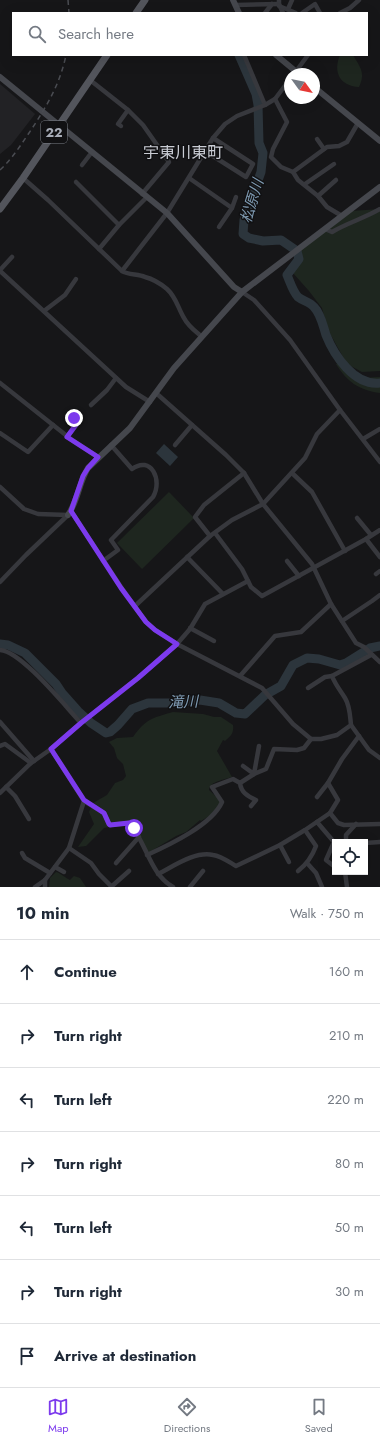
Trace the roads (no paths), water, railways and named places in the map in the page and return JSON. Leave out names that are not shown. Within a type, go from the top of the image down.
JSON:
[{"type":"main road","points":[[137,12],[145,0]]},
{"type":"main road","name":"22","points":[[0,209],[106,56]]},
{"type":"street","points":[[288,9],[292,0]]},
{"type":"street","points":[[342,12],[350,8],[359,0]]},
{"type":"street","points":[[239,12],[234,2],[279,3],[294,12]]},
{"type":"street","points":[[266,12],[272,4]]},
{"type":"street","points":[[303,12],[315,4],[319,12]]},
{"type":"street","points":[[350,8],[353,12]]},
{"type":"street","points":[[244,56],[264,106]]},
{"type":"street","points":[[277,56],[290,68]]},
{"type":"street","points":[[299,68],[307,56]]},
{"type":"street","points":[[0,77],[167,213],[234,287],[254,300],[290,340],[340,410],[380,462]]},
{"type":"street","points":[[90,80],[128,110],[143,125],[169,162],[145,195],[99,249]]},
{"type":"street","points":[[122,271],[167,213],[213,138],[225,124],[237,116],[264,106],[275,99],[284,87]]},
{"type":"street","points":[[320,92],[380,142]]},
{"type":"street","points":[[275,99],[287,122],[273,149],[271,157],[281,167],[293,172],[298,180],[305,184],[318,196],[327,207],[342,216]]},
{"type":"street","points":[[121,126],[118,124],[128,110]]},
{"type":"street","points":[[293,172],[327,147],[339,146],[347,142],[358,123]]},
{"type":"street","points":[[205,151],[246,177],[254,164],[213,138]]},
{"type":"street","points":[[317,139],[324,149]]},
{"type":"street","points":[[82,165],[92,152]]},
{"type":"street","points":[[305,184],[334,164]]},
{"type":"street","points":[[23,178],[122,271],[125,273],[146,277],[157,282],[168,290],[176,301],[184,319],[201,336]]},
{"type":"street","points":[[189,178],[232,208]]},
{"type":"street","points":[[318,196],[336,180]]},
{"type":"street","points":[[76,182],[119,225]]},
{"type":"street","points":[[0,582],[70,513],[83,476],[88,468],[130,428],[174,368],[201,336],[242,292],[380,186]]},
{"type":"street","points":[[219,227],[232,208],[236,198]]},
{"type":"street","points":[[325,229],[332,232],[345,224],[371,215],[380,209]]},
{"type":"street","points":[[12,257],[0,271],[126,387],[150,402]]},
{"type":"street","points":[[44,311],[65,295],[76,279]]},
{"type":"street","points":[[91,405],[107,390],[116,378]]},
{"type":"street","points":[[1,385],[67,437],[98,457]]},
{"type":"street","points":[[156,393],[226,455],[244,473],[263,504],[312,564],[332,604],[356,643],[380,662]]},
{"type":"street","points":[[135,606],[210,536],[232,520],[263,504],[305,458],[317,434],[340,410]]},
{"type":"street","points":[[67,437],[78,422],[74,418]]},
{"type":"street","points":[[0,433],[28,452],[52,425]]},
{"type":"street","points":[[175,445],[192,425]]},
{"type":"street","points":[[363,440],[380,429]]},
{"type":"street","points":[[103,561],[118,550],[111,540],[153,497],[157,489],[156,476],[151,469],[145,464],[138,464],[132,469],[111,445]]},
{"type":"street","points":[[210,536],[195,517],[204,505],[244,473]]},
{"type":"street","points":[[292,473],[312,492],[345,551]]},
{"type":"street","points":[[0,487],[24,509],[38,514],[70,513]]},
{"type":"street","points":[[70,513],[121,588],[146,622],[155,630],[177,644],[262,688],[293,724],[311,739],[321,739],[337,735],[351,725]]},
{"type":"street","points":[[357,518],[371,535]]},
{"type":"street","points":[[215,533],[242,569],[251,587],[262,596],[345,551],[380,530]]},
{"type":"street","points":[[366,539],[380,557]]},
{"type":"street","points":[[187,557],[223,594]]},
{"type":"street","points":[[287,561],[299,576]]},
{"type":"street","points":[[0,793],[32,762],[51,749],[177,644],[190,628],[205,604],[248,581]]},
{"type":"street","points":[[342,621],[380,595]]},
{"type":"street","points":[[240,676],[275,636],[301,632],[332,604]]},
{"type":"street","points":[[190,628],[214,641]]},
{"type":"street","points":[[0,650],[8,652],[30,668],[81,723]]},
{"type":"street","points":[[308,688],[328,676],[332,676],[371,655]]},
{"type":"street","points":[[332,676],[348,704],[351,725],[369,750],[380,758]]},
{"type":"street","points":[[0,722],[32,762]]},
{"type":"street","points":[[316,797],[328,783],[342,759],[359,736]]},
{"type":"street","points":[[240,783],[254,774],[266,770],[274,749],[297,750],[304,748],[311,739]]},
{"type":"street","points":[[0,746],[4,744],[32,762]]},
{"type":"street","points":[[254,774],[259,746]]},
{"type":"street","points":[[51,749],[84,800],[104,813],[110,825],[129,823],[139,837],[158,874],[166,885],[173,887]]},
{"type":"street","points":[[243,766],[254,774]]},
{"type":"street","points":[[147,855],[168,846],[200,826],[214,813],[222,802],[212,787],[233,779],[240,783]]},
{"type":"street","points":[[240,783],[241,789],[248,796],[256,800],[251,806]]},
{"type":"street","points":[[158,874],[201,854],[214,854],[236,866],[280,845],[330,813],[338,800],[328,783]]},
{"type":"street","points":[[6,787],[15,796],[29,819]]},
{"type":"street","points":[[35,887],[45,880],[69,848],[84,800]]},
{"type":"street","points":[[330,813],[338,823],[344,825],[380,824]]},
{"type":"street","points":[[317,822],[332,840]]},
{"type":"street","points":[[346,839],[346,835],[356,824]]},
{"type":"street","points":[[298,871],[307,863],[316,846],[305,830]]},
{"type":"street","points":[[116,863],[139,837]]},
{"type":"street","points":[[368,843],[380,842]]},
{"type":"street","points":[[280,845],[289,862]]},
{"type":"street","points":[[332,846],[326,860],[332,865]]},
{"type":"street","points":[[69,848],[90,863],[111,887],[129,871]]},
{"type":"street","points":[[22,854],[24,858],[50,873]]},
{"type":"street","points":[[307,863],[316,873],[322,887]]},
{"type":"street","points":[[55,867],[64,872]]},
{"type":"street","points":[[190,887],[203,871]]},
{"type":"street","points":[[345,875],[346,887]]},
{"type":"street","points":[[45,880],[45,887]]},
{"type":"waterway","name":"松原川","points":[[239,56],[256,94],[258,105],[259,143],[263,153],[261,172],[244,220],[243,234],[249,238],[263,241],[281,240],[297,251],[299,259],[287,275],[298,297],[311,304],[316,310],[334,351],[346,368],[362,380],[371,383],[380,383]]},
{"type":"waterway","name":"滝川","points":[[0,644],[8,645],[25,653],[56,684],[78,711],[91,723],[106,733],[110,732],[118,725],[132,709],[148,703],[169,703],[200,700],[219,703],[236,713],[245,714],[265,695],[281,686],[293,665],[307,658],[319,659],[340,665],[346,663],[370,648],[380,646]]},
{"type":"railway","points":[[68,0],[69,12]]},
{"type":"railway","points":[[0,170],[19,148],[46,106],[56,87],[66,56]]},
{"type":"district","name":"宇東川東町","points":[[183,152]]}]
